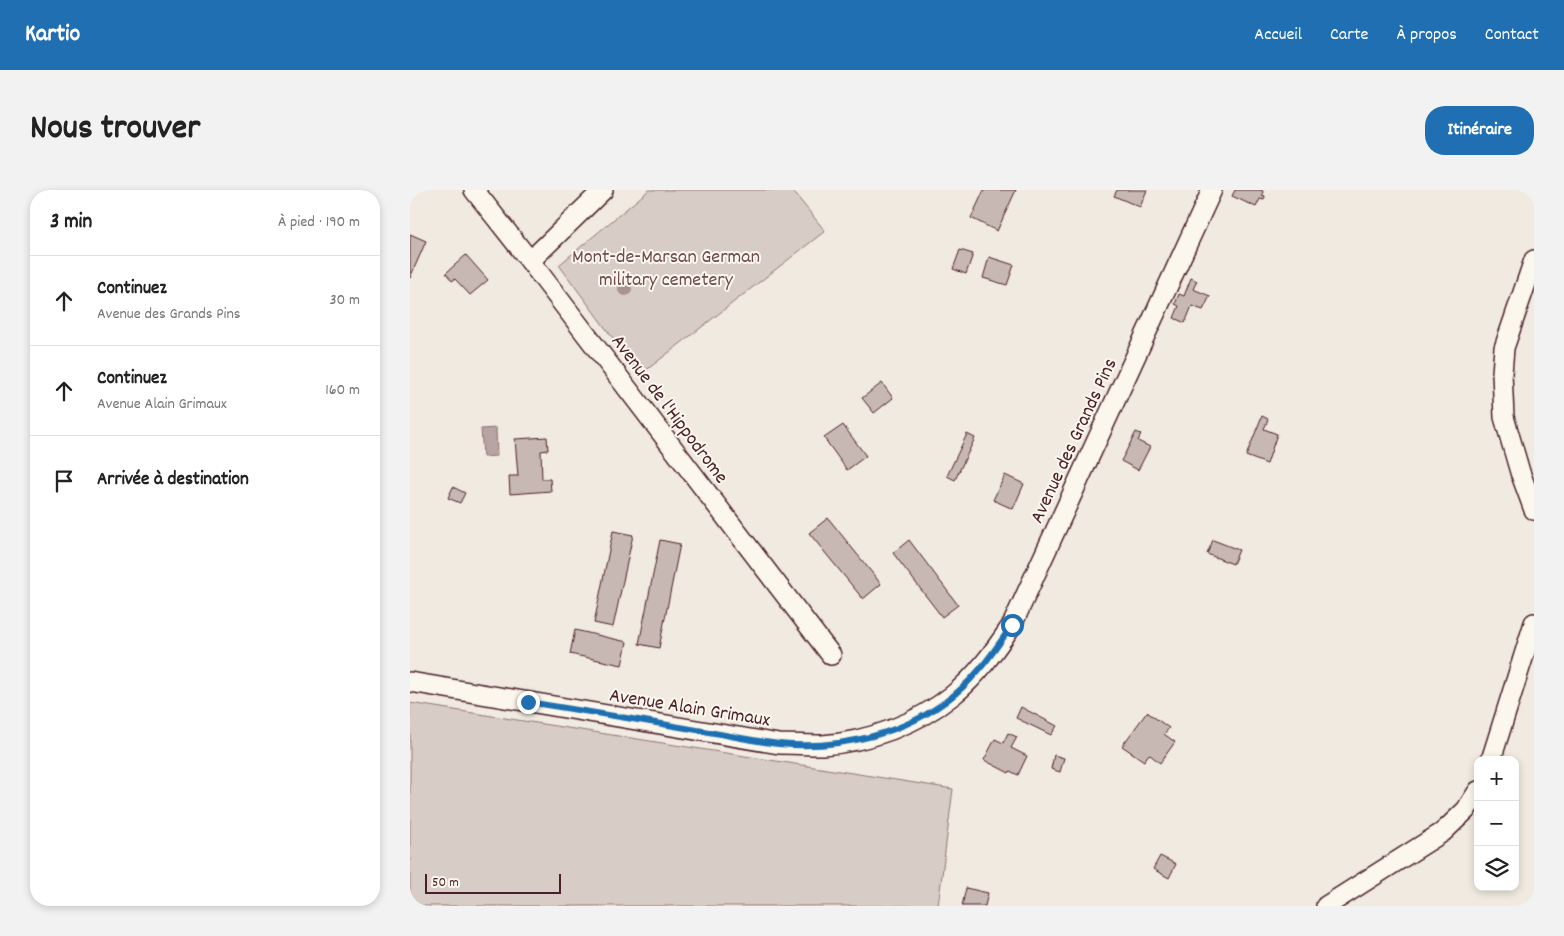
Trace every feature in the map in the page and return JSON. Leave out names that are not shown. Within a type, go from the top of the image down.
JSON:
[{"type":"street","name":"Avenue de l'Hippodrome","points":[[474,190],[831,655]]},
{"type":"street","points":[[530,261],[603,190]]},
{"type":"street","name":"Avenue des Grands Pins","points":[[954,695],[994,652],[1012,625],[1212,190]]},
{"type":"street","points":[[1534,260],[1504,348],[1502,373],[1504,417],[1520,472],[1534,510]]},
{"type":"street","points":[[1492,756],[1534,623]]},
{"type":"street","name":"Avenue Alain Grimaux","points":[[410,682],[780,744],[822,745],[863,738],[901,726],[928,713],[954,695]]},
{"type":"street","points":[[1326,906],[1443,832],[1466,810],[1474,798]]},
{"type":"green space","name":"Mont-de-Marsan German military cemetery","points":[[649,190],[792,190],[825,231],[640,375],[559,265]]},
{"type":"green space","points":[[410,703],[953,789],[938,906],[410,906]]},
{"type":"shaded area","points":[[496,428],[497,456],[483,457],[481,429]]},
{"type":"building","points":[[984,190],[1016,190],[997,231],[971,218]]},
{"type":"building","points":[[1117,190],[1147,190],[1140,207],[1114,196]]},
{"type":"building","points":[[1235,190],[1263,191],[1264,200],[1260,199],[1256,207],[1232,196]]},
{"type":"building","points":[[410,234],[426,241],[410,278]]},
{"type":"building","points":[[960,250],[973,254],[966,274],[953,269]]},
{"type":"building","points":[[466,255],[488,280],[470,295],[455,279],[452,281],[446,273]]},
{"type":"building","points":[[989,257],[1014,265],[1007,285],[983,278]]},
{"type":"building","points":[[1191,278],[1197,281],[1193,289],[1210,296],[1203,310],[1192,306],[1185,323],[1174,318],[1179,306],[1175,304],[1179,294],[1184,296]]},
{"type":"building","points":[[882,383],[893,398],[874,413],[862,398]]},
{"type":"building","points":[[1262,416],[1268,419],[1264,429],[1277,434],[1267,464],[1246,456]]},
{"type":"building","points":[[843,425],[866,456],[847,470],[824,438]]},
{"type":"building","points":[[1136,432],[1141,434],[1138,441],[1150,447],[1138,470],[1121,461]]},
{"type":"building","points":[[967,434],[975,438],[955,480],[947,476]]},
{"type":"building","points":[[547,437],[548,450],[541,451],[542,479],[550,479],[551,491],[510,494],[509,476],[518,476],[515,439]]},
{"type":"building","points":[[1005,475],[1024,484],[1013,509],[993,500]]},
{"type":"building","points":[[453,487],[465,493],[460,503],[448,498]]},
{"type":"building","points":[[828,518],[881,584],[863,599],[809,533]]},
{"type":"building","points":[[613,531],[633,535],[613,627],[594,623]]},
{"type":"building","points":[[660,540],[680,544],[659,648],[639,644]]},
{"type":"building","points":[[909,540],[958,605],[942,617],[893,553]]},
{"type":"building","points":[[1213,540],[1239,550],[1233,564],[1207,554]]},
{"type":"building","points":[[575,630],[627,642],[622,665],[570,654]]},
{"type":"building","points":[[1021,707],[1057,726],[1051,735],[1016,718]]},
{"type":"building","points":[[1147,712],[1169,728],[1164,734],[1175,742],[1160,763],[1149,754],[1144,761],[1122,746]]},
{"type":"building","points":[[1008,733],[1017,737],[1011,748],[1027,756],[1018,775],[1010,771],[1009,773],[984,760],[995,739],[1003,743]]},
{"type":"building","points":[[1054,755],[1064,758],[1060,772],[1051,769]]},
{"type":"building","points":[[1160,856],[1176,864],[1169,878],[1153,869]]},
{"type":"building","points":[[966,888],[988,893],[985,906],[962,906]]},
{"type":"route","points":[[528,702],[780,744],[822,745],[863,738],[901,726],[928,713],[954,695],[972,677],[994,652],[1012,625]]}]
